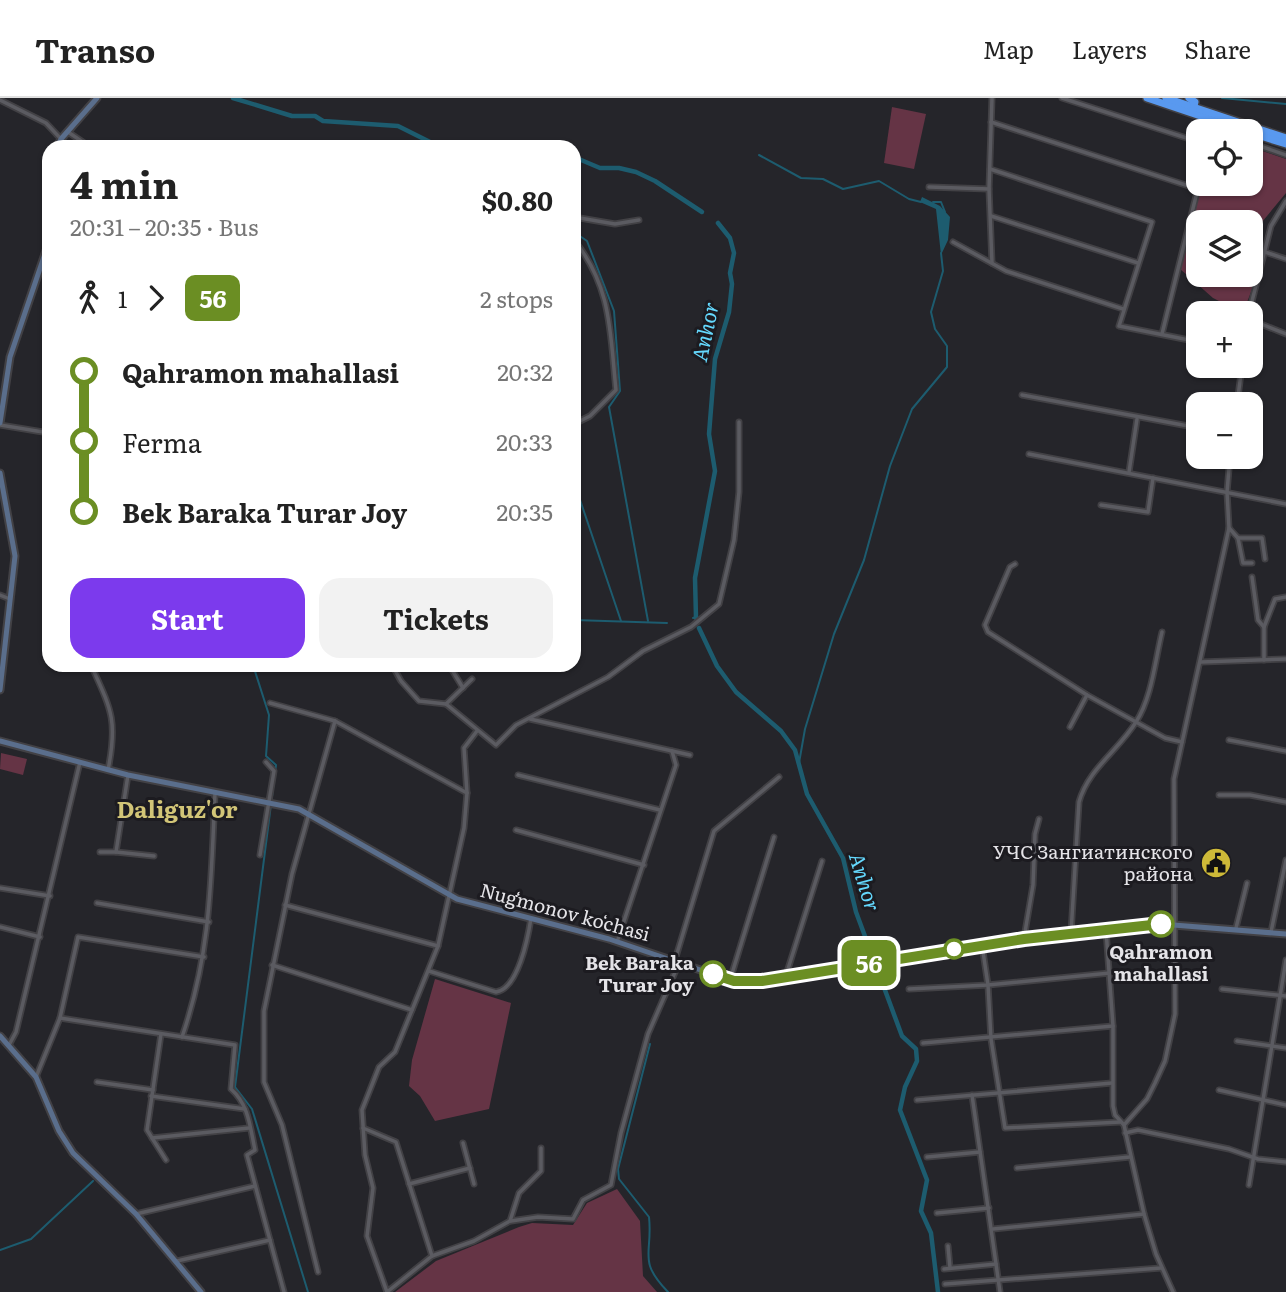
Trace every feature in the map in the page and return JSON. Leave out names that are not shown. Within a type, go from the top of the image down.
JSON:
[{"type":"highway","points":[[1147,98],[1184,104],[1194,101],[1193,110]]},
{"type":"highway","points":[[1166,98],[1184,104],[1211,119]]},
{"type":"highway","points":[[1193,110],[1286,138]]},
{"type":"highway","points":[[1263,137],[1286,144]]},
{"type":"main road","points":[[61,139],[97,98]]},
{"type":"main road","points":[[0,424],[12,351],[42,263]]},
{"type":"main road","points":[[0,473],[15,551],[0,690]]},
{"type":"main road","points":[[0,741],[128,775],[269,803]]},
{"type":"main road","name":"Nugʻmonov koʻchasi","points":[[269,803],[308,812],[451,896],[617,942],[730,980],[751,982],[788,978],[1024,939],[1174,923],[1286,934]]},
{"type":"main road","points":[[0,1036],[36,1077],[68,1146],[136,1214],[201,1292]]},
{"type":"street","points":[[992,98],[989,188],[992,263]]},
{"type":"street","points":[[1062,98],[1186,138]]},
{"type":"street","points":[[0,100],[46,123],[61,139]]},
{"type":"street","points":[[991,122],[1186,182]]},
{"type":"street","points":[[68,132],[80,140]]},
{"type":"street","points":[[1263,147],[1286,155]]},
{"type":"street","points":[[990,169],[1152,222],[1123,309],[1121,327],[1186,339]]},
{"type":"street","points":[[929,187],[989,188]]},
{"type":"street","points":[[1162,334],[1196,196]]},
{"type":"street","points":[[1252,301],[1271,226],[1286,201]]},
{"type":"street","points":[[990,216],[1138,263]]},
{"type":"street","points":[[581,218],[615,224],[639,220]]},
{"type":"street","points":[[953,242],[1006,271],[1123,309]]},
{"type":"street","points":[[581,249],[592,263],[605,298],[616,390],[590,416],[581,420]]},
{"type":"street","points":[[1265,252],[1286,258]]},
{"type":"street","points":[[1263,325],[1286,334]]},
{"type":"street","points":[[1021,395],[1112,410],[1137,419],[1186,426]]},
{"type":"street","points":[[1129,472],[1137,419]]},
{"type":"street","points":[[396,672],[419,701],[446,704],[496,745],[516,725],[608,677],[643,651],[691,627],[719,604],[734,540],[742,467],[739,422]]},
{"type":"street","points":[[0,424],[42,432]]},
{"type":"street","points":[[1029,454],[1286,504]]},
{"type":"street","points":[[982,945],[988,985],[991,1038],[1005,1128],[1122,1124],[1147,1099],[1165,1060],[1175,1014],[1174,779],[1229,528],[1229,469]]},
{"type":"street","points":[[1101,505],[1148,512],[1153,478]]},
{"type":"street","points":[[1229,528],[1238,538],[1243,563],[1252,563]]},
{"type":"street","points":[[1238,538],[1262,538],[1265,559]]},
{"type":"street","points":[[1015,564],[1010,567],[985,625],[988,632],[1087,695],[1165,738],[1182,741]]},
{"type":"street","points":[[1252,577],[1258,620],[1265,627]]},
{"type":"street","points":[[0,595],[10,599]]},
{"type":"street","points":[[1264,660],[1265,627],[1275,598],[1286,597]]},
{"type":"street","points":[[1071,933],[1079,802],[1084,784],[1136,722],[1149,690],[1162,632]]},
{"type":"street","points":[[1200,662],[1286,659]]},
{"type":"street","points":[[93,672],[111,710],[114,738],[108,770]]},
{"type":"street","points":[[453,672],[463,688]]},
{"type":"street","points":[[446,704],[472,679]]},
{"type":"street","points":[[1070,727],[1087,695]]},
{"type":"street","points":[[270,703],[335,721],[467,793]]},
{"type":"street","points":[[528,718],[691,755]]},
{"type":"street","points":[[318,1272],[282,1125],[264,1082],[264,1011],[285,905],[308,812],[335,721]]},
{"type":"street","points":[[477,731],[464,748],[467,793],[451,896],[438,946],[395,1052],[379,1067],[364,1104],[362,1128],[373,1188],[367,1236],[387,1292],[432,1256],[474,1241],[510,1221],[538,1217],[573,1219],[583,1200],[611,1185],[621,1133],[648,1034],[677,961],[714,831],[779,777]]},
{"type":"street","points":[[1229,740],[1286,751]]},
{"type":"street","points":[[617,942],[676,765],[673,751]]},
{"type":"street","points":[[8,1045],[16,1032],[80,762]]},
{"type":"street","points":[[260,855],[274,771],[266,762]]},
{"type":"street","points":[[116,852],[128,775]]},
{"type":"street","points":[[518,775],[660,810]]},
{"type":"street","points":[[182,1037],[199,990],[209,922],[215,793]]},
{"type":"street","points":[[1219,796],[1250,795],[1286,802]]},
{"type":"street","points":[[1024,939],[1034,885],[1035,834],[1039,819]]},
{"type":"street","points":[[516,830],[643,865]]},
{"type":"street","points":[[730,980],[774,837]]},
{"type":"street","points":[[100,852],[154,856]]},
{"type":"street","points":[[788,978],[787,972],[822,860]]},
{"type":"street","points":[[1271,932],[1286,860]]},
{"type":"street","points":[[1236,928],[1247,883]]},
{"type":"street","points":[[0,888],[50,896]]},
{"type":"street","points":[[97,903],[209,922]]},
{"type":"street","points":[[285,905],[438,946]]},
{"type":"street","points":[[429,971],[496,992],[505,989],[514,980],[531,918]]},
{"type":"street","points":[[0,927],[40,937]]},
{"type":"street","points":[[1106,930],[1113,1026],[1113,1106],[1125,1133],[1144,1214],[1161,1268],[1173,1292]]},
{"type":"street","points":[[36,1077],[60,1018],[78,937],[204,957]]},
{"type":"street","points":[[1249,1185],[1283,996],[1286,960]]},
{"type":"street","points":[[272,965],[412,1010]]},
{"type":"street","points":[[909,989],[988,985],[1110,973]]},
{"type":"street","points":[[1222,989],[1283,996]]},
{"type":"street","points":[[60,1018],[235,1045],[231,1089],[240,1098],[249,1117],[255,1150],[247,1155],[284,1292]]},
{"type":"street","points":[[923,1044],[1113,1026]]},
{"type":"street","points":[[161,1034],[147,1130],[166,1160]]},
{"type":"street","points":[[1237,1041],[1286,1048]]},
{"type":"street","points":[[97,1082],[152,1090]]},
{"type":"street","points":[[917,1100],[1112,1083]]},
{"type":"street","points":[[1219,1090],[1286,1105]]},
{"type":"street","points":[[972,1095],[1000,1292]]},
{"type":"street","points":[[152,1096],[245,1109]]},
{"type":"street","points":[[152,1138],[249,1128]]},
{"type":"street","points":[[362,1128],[396,1142],[432,1256]]},
{"type":"street","points":[[1125,1133],[1138,1130],[1286,1162]]},
{"type":"street","points":[[463,1143],[474,1184]]},
{"type":"street","points":[[510,1221],[519,1194],[541,1171],[541,1148]]},
{"type":"street","points":[[927,1157],[981,1152]]},
{"type":"street","points":[[1017,1168],[1130,1157]]},
{"type":"street","points":[[409,1184],[470,1168]]},
{"type":"street","points":[[136,1214],[255,1186]]},
{"type":"street","points":[[937,1213],[989,1208]]},
{"type":"street","points":[[992,1230],[1144,1214]]},
{"type":"street","points":[[174,1262],[270,1240]]},
{"type":"street","points":[[947,1246],[947,1268],[996,1264]]},
{"type":"street","points":[[944,1284],[1161,1268]]},
{"type":"shaded area","points":[[892,107],[926,114],[914,169],[884,163]]},
{"type":"shaded area","points":[[1263,151],[1286,159],[1286,193],[1263,221],[1263,210],[1195,210],[1199,196],[1263,196]]},
{"type":"shaded area","points":[[1186,242],[1186,274],[1179,268]]},
{"type":"shaded area","points":[[1201,287],[1253,287],[1248,301],[1219,301]]},
{"type":"shaded area","points":[[1,753],[27,759],[23,775],[0,769]]},
{"type":"shaded area","points":[[435,979],[511,1003],[489,1109],[435,1121],[420,1096],[409,1086],[412,1060]]},
{"type":"shaded area","points":[[617,1189],[640,1221],[643,1276],[657,1292],[395,1292],[436,1261],[519,1227],[532,1223],[573,1225],[587,1203]]},
{"type":"water","points":[[922,197],[940,206],[950,217],[948,240],[941,255],[936,209],[920,202]]},
{"type":"waterway","name":"Anhor","points":[[233,98],[292,116],[315,116],[323,121],[398,126],[426,140]]},
{"type":"waterway","points":[[1222,98],[1286,104]]},
{"type":"waterway","points":[[759,155],[801,178],[823,179],[843,189],[879,181],[909,199],[921,202]]},
{"type":"waterway","name":"Anhor","points":[[581,160],[600,168],[636,172],[655,181],[702,212]]},
{"type":"waterway","points":[[933,202],[941,202],[945,212]]},
{"type":"waterway","name":"Anhor","points":[[696,618],[695,578],[715,471],[709,434],[715,359],[729,312],[732,284],[730,273],[734,253],[730,238],[718,223]]},
{"type":"waterway","points":[[581,237],[587,241],[614,311],[620,391],[609,407],[648,621]]},
{"type":"waterway","points":[[799,763],[805,729],[834,634],[864,560],[890,466],[912,409],[947,367],[947,346],[935,329],[931,312],[943,271],[941,253]]},
{"type":"waterway","points":[[581,503],[621,621]]},
{"type":"waterway","points":[[581,620],[667,623]]},
{"type":"waterway","name":"Anhor","points":[[699,628],[717,666],[736,692],[781,731],[795,750],[807,794],[843,858],[856,912],[902,1036],[916,1049],[917,1061],[905,1087],[900,1110],[927,1180],[921,1211],[931,1233],[938,1292]]},
{"type":"waterway","points":[[255,672],[269,715],[266,756],[276,765],[235,1087],[252,1109],[308,1292]]},
{"type":"waterway","points":[[650,1044],[618,1169],[619,1179],[649,1217],[649,1264],[668,1292]]},
{"type":"waterway","points":[[0,1250],[31,1239],[93,1181]]},
{"type":"bus line","name":"56","points":[[713,974],[734,981],[762,981],[1024,939],[1161,924]]},
{"type":"place","name":"УЧС Зангиатинского района","points":[[1216,863]]},
{"type":"place","name":"Qahramon mahallasi","points":[[1161,924]]},
{"type":"place","name":"Bek Baraka Turar Joy","points":[[713,974]]},
{"type":"district","name":"Daliguz'or","points":[[177,810]]}]
